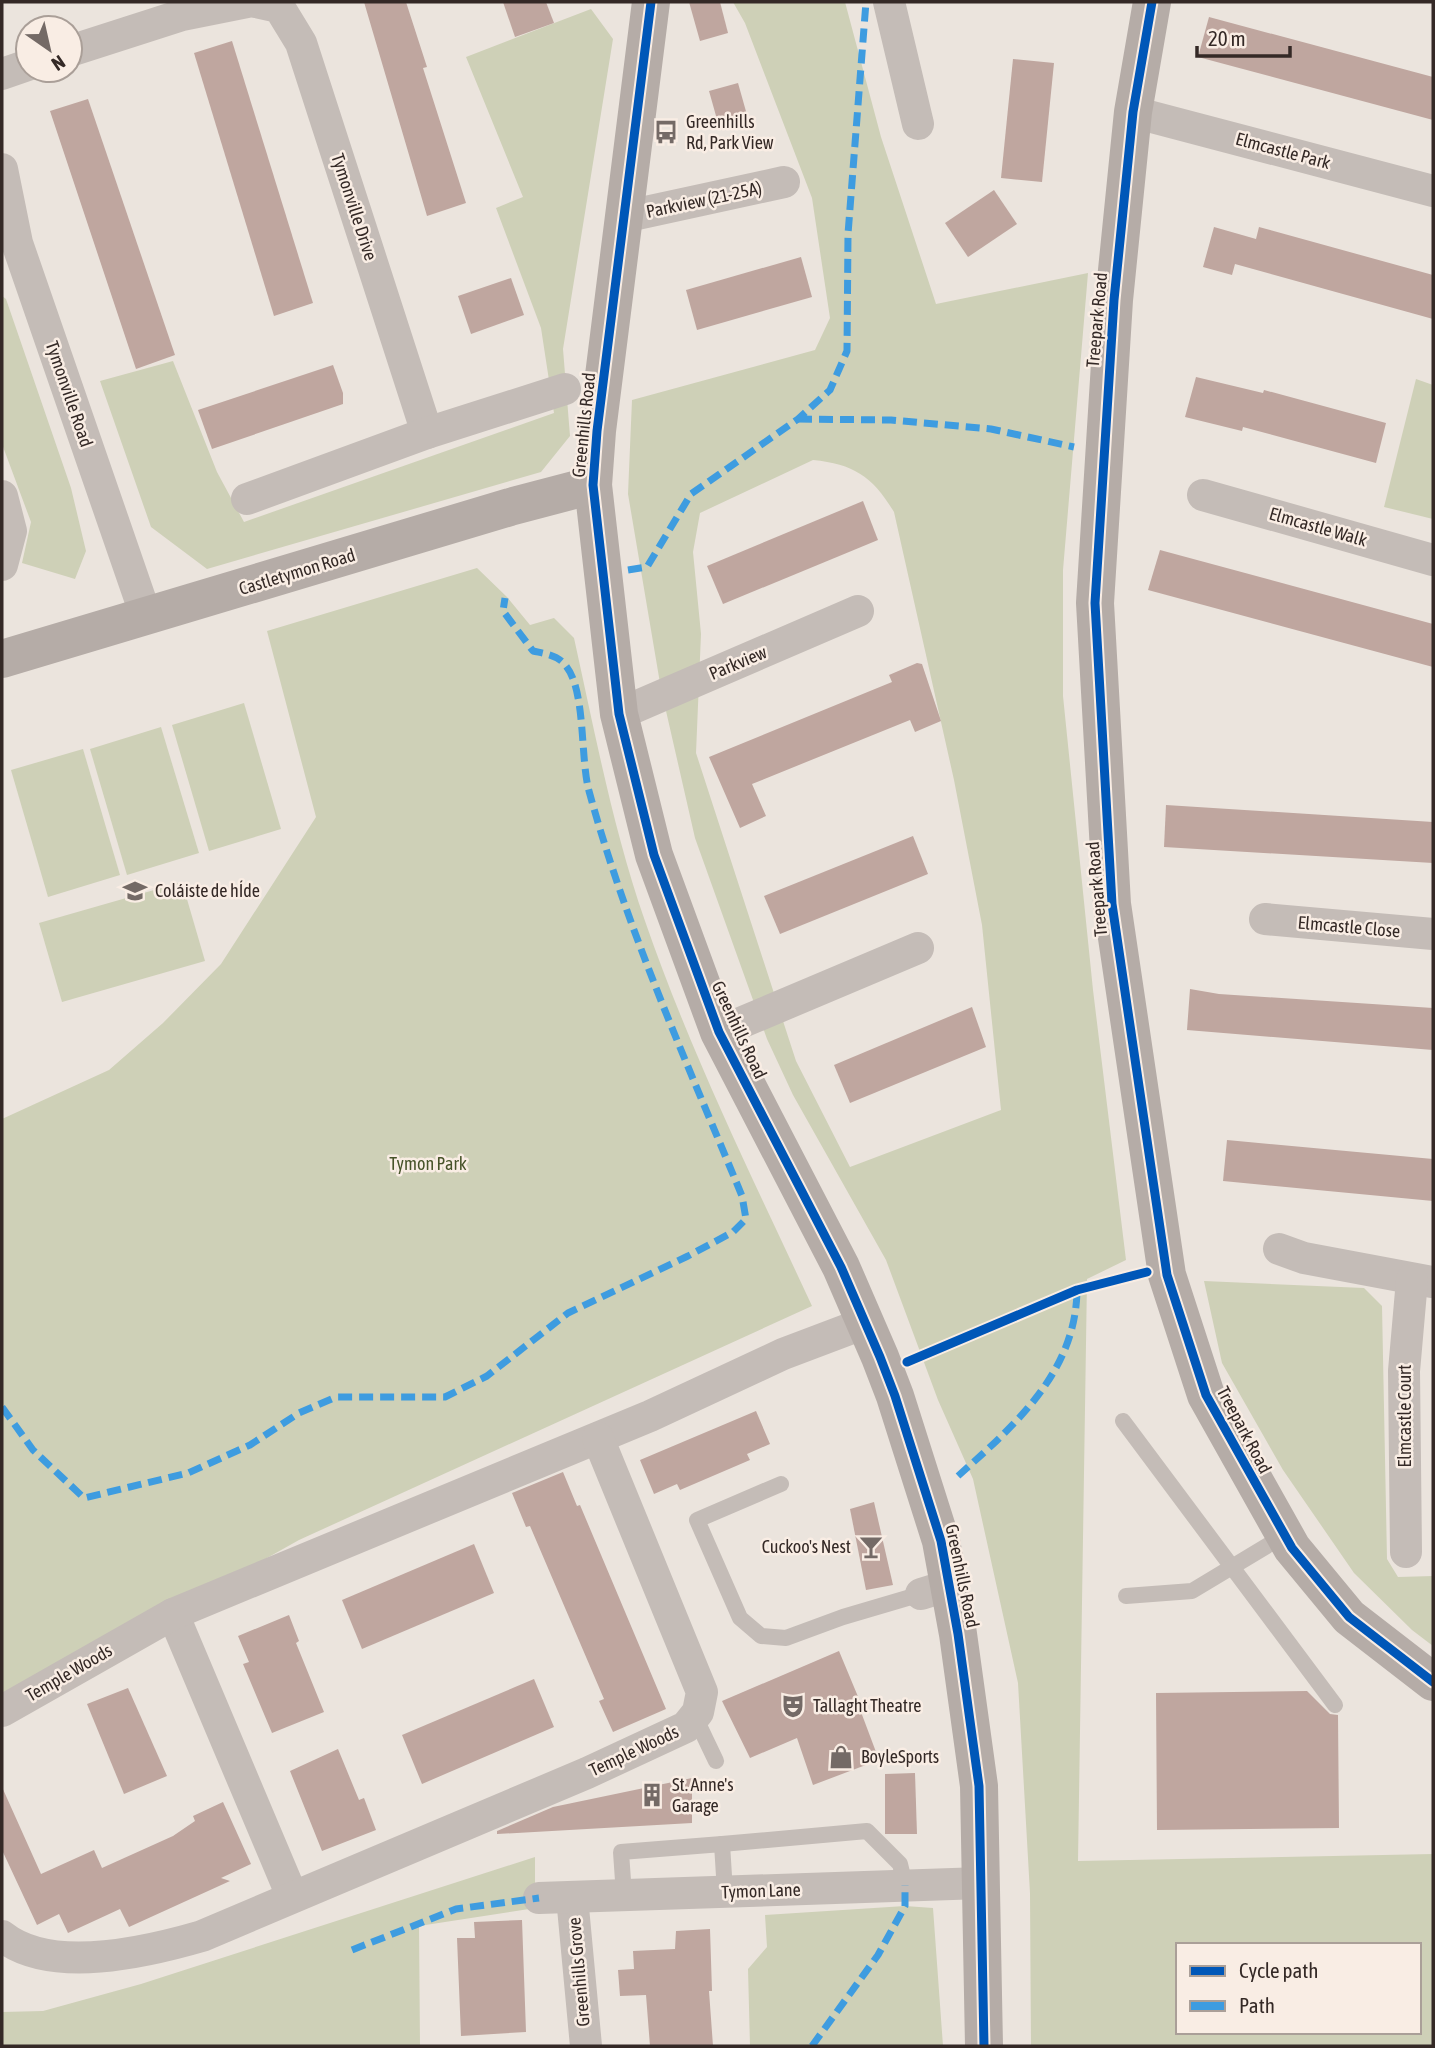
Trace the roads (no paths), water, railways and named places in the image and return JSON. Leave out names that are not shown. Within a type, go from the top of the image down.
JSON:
[{"type":"street","points":[[84,46],[182,15],[247,2]]},
{"type":"street","name":"Tymonville Drive","points":[[256,2],[279,7],[300,43],[427,433]]},
{"type":"street","name":"Greenhills Road","points":[[650,2],[597,431],[593,485],[619,714],[654,855],[719,1032],[841,1267],[895,1396],[941,1542],[936,1589],[979,1786],[984,2046]]},
{"type":"street","points":[[889,2],[918,124]]},
{"type":"street","name":"Treepark Road","points":[[1152,2],[1133,112],[1114,300],[1094,603],[1112,904],[1146,1153],[1167,1275],[1206,1395],[1285,1535],[1349,1617],[1433,1682]]},
{"type":"street","name":"Elmcastle Park","points":[[1133,112],[1433,191]]},
{"type":"street","name":"Tymonville Road","points":[[2,169],[9,245],[146,616]]},
{"type":"street","name":"Parkview (21-25A)","points":[[623,217],[784,182]]},
{"type":"street","points":[[247,499],[427,433],[565,390]]},
{"type":"street","name":"Castletymon Road","points":[[2,659],[510,507],[593,485]]},
{"type":"street","name":"Elmcastle Walk","points":[[1203,495],[1433,560]]},
{"type":"street","points":[[2,496],[12,531],[2,565]]},
{"type":"street","name":"Parkview","points":[[619,714],[858,611]]},
{"type":"street","name":"Elmcastle Close","points":[[1265,919],[1433,934]]},
{"type":"street","points":[[719,1032],[918,948]]},
{"type":"street","name":"Elmcastle Court","points":[[1279,1249],[1304,1258],[1423,1281],[1404,1370],[1406,1552]]},
{"type":"street","name":"Temple Woods","points":[[2,1711],[173,1614],[598,1438],[783,1354],[865,1323]]},
{"type":"street","name":"Temple Woods","points":[[2,1936],[10,1942],[44,1955],[112,1955],[162,1947],[202,1936],[587,1773],[686,1727],[695,1717],[702,1692],[598,1438]]},
{"type":"street","points":[[173,1614],[292,1896]]},
{"type":"street","name":"Tymon Lane","points":[[539,1898],[982,1883]]},
{"type":"street","name":"Greenhills Grove","points":[[572,1897],[586,2046]]},
{"type":"lane","points":[[1123,1420],[1335,1705]]},
{"type":"lane","points":[[781,1484],[697,1520],[740,1618],[761,1636],[786,1638],[843,1617],[936,1589]]},
{"type":"lane","points":[[1126,1596],[1192,1591],[1285,1535]]},
{"type":"lane","points":[[695,1717],[716,1761]]},
{"type":"lane","points":[[624,1895],[621,1852],[867,1831],[900,1864],[905,1885]]},
{"type":"lane","points":[[722,1844],[725,1892]]},
{"type":"place","name":"Greenhills Rd, Park View","points":[[666,132]]},
{"type":"place","name":"Coláiste de hÍde","points":[[135,891]]},
{"type":"place","name":"Cuckoo's Nest","points":[[871,1547]]},
{"type":"place","name":"Tallaght Theatre","points":[[793,1706]]},
{"type":"place","name":"BoyleSports","points":[[841,1757]]},
{"type":"place","name":"St. Anne's Garage","points":[[652,1795]]},
{"type":"park label","name":"Tymon Park","points":[[428,1164]]}]
